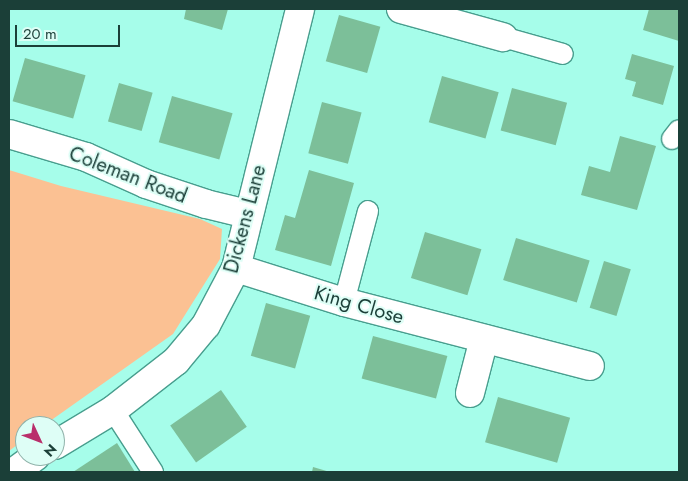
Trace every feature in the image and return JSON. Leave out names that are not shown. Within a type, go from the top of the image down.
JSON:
[{"type":"street","name":"Dickens Lane","points":[[65,439],[113,410],[182,354],[206,325],[236,268],[247,214],[300,9]]},
{"type":"street","points":[[401,9],[503,37]]},
{"type":"street","name":"Coleman Road","points":[[9,134],[86,157],[146,184],[206,204],[247,214]]},
{"type":"street","name":"King Close","points":[[236,268],[344,302],[590,366]]},
{"type":"street","points":[[470,393],[484,339]]},
{"type":"lane","points":[[503,37],[563,54]]},
{"type":"lane","points":[[344,302],[368,211]]},
{"type":"lane","points":[[113,410],[153,472]]},
{"type":"shaded area","points":[[9,170],[61,186],[200,219],[222,229],[220,259],[173,334],[57,416],[15,416],[15,446],[9,451]]},
{"type":"building","points":[[186,9],[228,9],[222,30],[184,19]]},
{"type":"building","points":[[649,9],[679,9],[679,41],[643,30]]},
{"type":"building","points":[[339,15],[380,27],[367,73],[326,61]]},
{"type":"building","points":[[632,54],[674,66],[663,105],[632,96],[636,82],[625,79]]},
{"type":"building","points":[[25,58],[86,75],[73,119],[13,101]]},
{"type":"building","points":[[442,76],[499,92],[485,138],[429,122]]},
{"type":"building","points":[[119,83],[153,93],[142,131],[108,121]]},
{"type":"building","points":[[512,88],[567,103],[556,145],[501,131]]},
{"type":"building","points":[[172,96],[233,113],[219,160],[159,142]]},
{"type":"building","points":[[322,102],[362,113],[348,164],[308,153]]},
{"type":"building","points":[[620,136],[656,146],[637,210],[581,195],[589,166],[610,172]]},
{"type":"building","points":[[309,170],[354,183],[331,266],[275,250],[285,215],[295,218]]},
{"type":"building","points":[[425,232],[481,249],[467,295],[411,278]]},
{"type":"building","points":[[516,238],[590,261],[577,303],[503,280]]},
{"type":"building","points":[[604,261],[631,269],[616,316],[590,308]]},
{"type":"building","points":[[266,303],[310,316],[295,369],[251,356]]},
{"type":"building","points":[[373,336],[447,356],[436,398],[362,379]]},
{"type":"building","points":[[221,390],[247,427],[196,462],[170,426]]},
{"type":"building","points":[[498,397],[570,418],[557,463],[485,442]]},
{"type":"building","points":[[117,443],[135,472],[73,472]]},
{"type":"building","points":[[313,467],[330,472],[312,472]]}]
